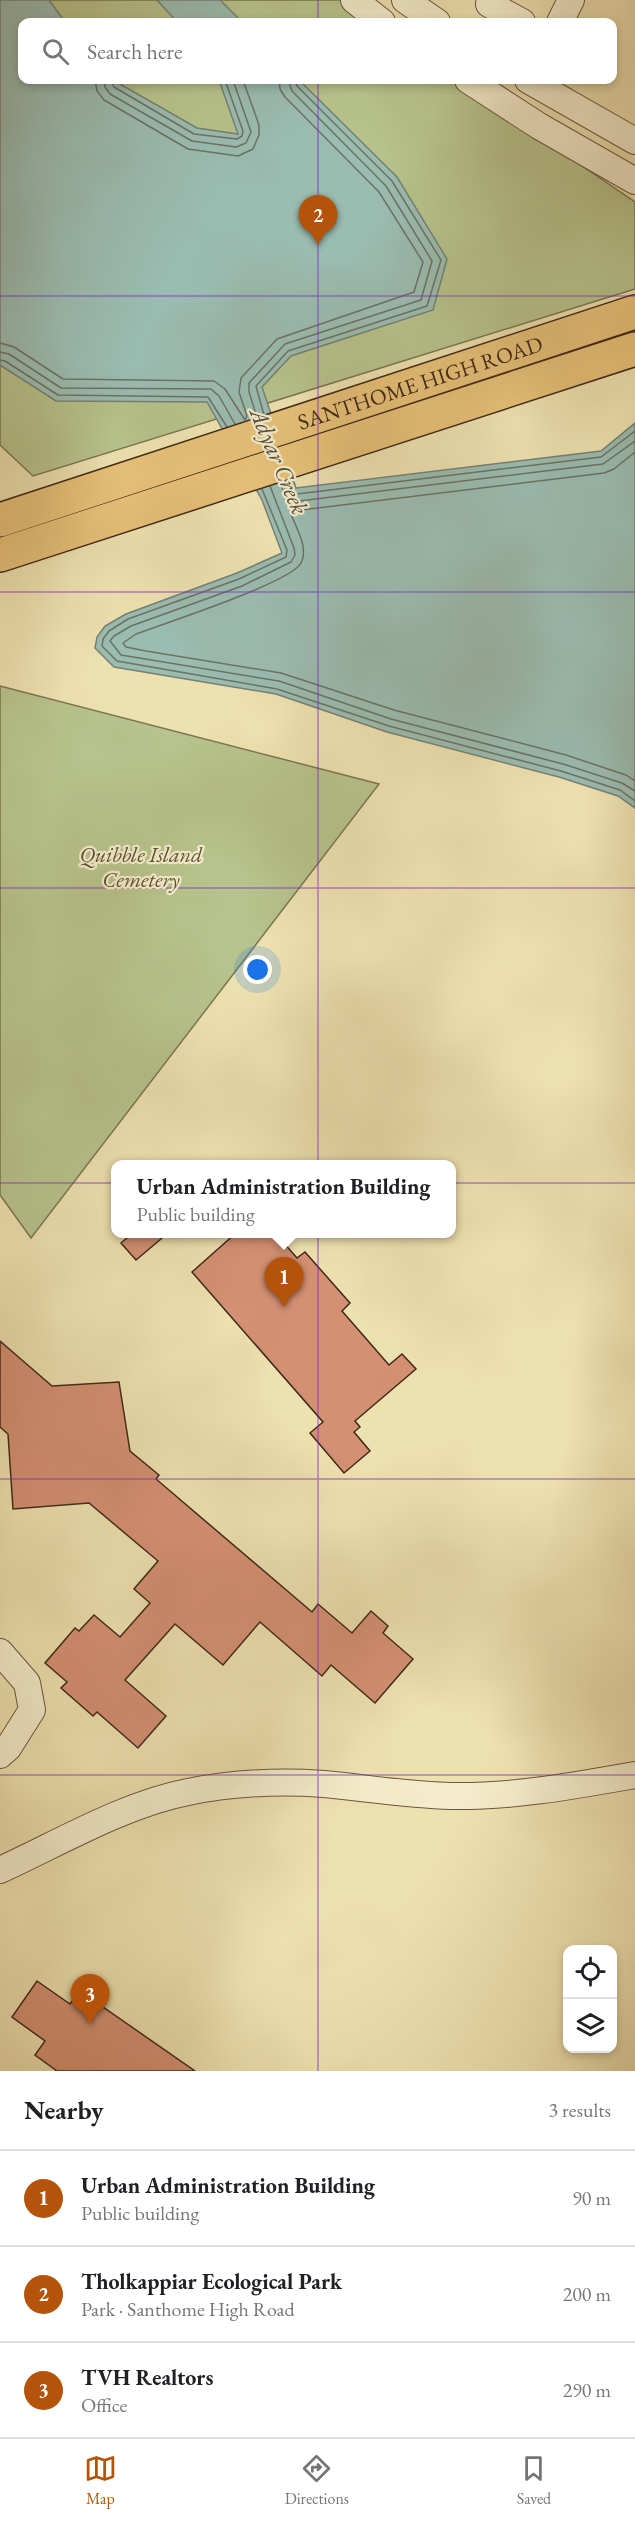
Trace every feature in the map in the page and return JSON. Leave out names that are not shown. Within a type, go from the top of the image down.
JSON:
[{"type":"main road","name":"SANTHOME HIGH ROAD","points":[[14,515],[635,312]]},
{"type":"main road","name":"SANTHOME HIGH ROAD","points":[[0,555],[635,349]]},
{"type":"street","points":[[354,0],[377,18]]},
{"type":"street","points":[[405,0],[431,18]]},
{"type":"street","points":[[562,18],[571,0]]},
{"type":"street","points":[[486,9],[511,18]]},
{"type":"street","points":[[474,84],[539,126],[635,181]]},
{"type":"street","points":[[535,84],[635,141]]},
{"type":"street","points":[[0,1652],[27,1683],[32,1710],[8,1748],[0,1755]]},
{"type":"street","points":[[0,1870],[152,1800],[191,1791],[259,1784],[322,1784],[436,1795],[490,1796],[532,1793],[635,1775]]},
{"type":"green space","points":[[0,0],[347,0],[367,18],[18,18],[18,84],[462,84],[635,202],[635,289],[33,476],[0,445]]},
{"type":"green space","name":"Quibble Island Cemetery","points":[[0,686],[379,784],[31,1238],[0,1195]]},
{"type":"water","name":"Adyar Creek","points":[[0,0],[49,0],[62,18],[18,18],[18,84],[120,84],[197,128],[238,134],[220,84],[303,84],[397,177],[447,259],[433,310],[291,356],[262,387],[296,488],[601,451],[635,423],[635,808],[618,796],[559,777],[387,732],[276,694],[114,667],[95,648],[97,637],[105,626],[126,614],[237,573],[282,553],[262,500],[207,402],[56,401],[0,365]]},
{"type":"water","points":[[157,0],[220,0],[238,18],[173,18]]},
{"type":"building","points":[[127,1238],[162,1238],[136,1260],[121,1243]]},
{"type":"building","points":[[230,1238],[279,1238],[297,1258],[305,1252],[350,1303],[342,1311],[389,1365],[402,1354],[416,1369],[355,1421],[360,1427],[354,1432],[370,1451],[344,1473],[310,1433],[323,1422],[192,1272]]},
{"type":"building","points":[[0,1341],[52,1386],[119,1382],[130,1451],[159,1475],[156,1479],[312,1612],[318,1604],[352,1633],[371,1611],[388,1626],[383,1633],[413,1659],[375,1703],[331,1665],[322,1676],[260,1622],[223,1665],[175,1624],[125,1680],[166,1716],[138,1748],[97,1712],[93,1716],[61,1688],[67,1682],[45,1663],[75,1628],[79,1631],[94,1615],[120,1637],[150,1603],[134,1589],[158,1561],[89,1503],[13,1509],[8,1434],[0,1427]]},
{"type":"building","points":[[37,1981],[70,2004],[80,1991],[195,2071],[57,2071],[35,2055],[45,2041],[12,2017]]},
{"type":"place","name":"Tholkappiar Ecological Park","points":[[318,245]]},
{"type":"place","name":"Urban Administration Building","points":[[284,1307]]},
{"type":"place","name":"TVH Realtors","points":[[90,2024]]}]
